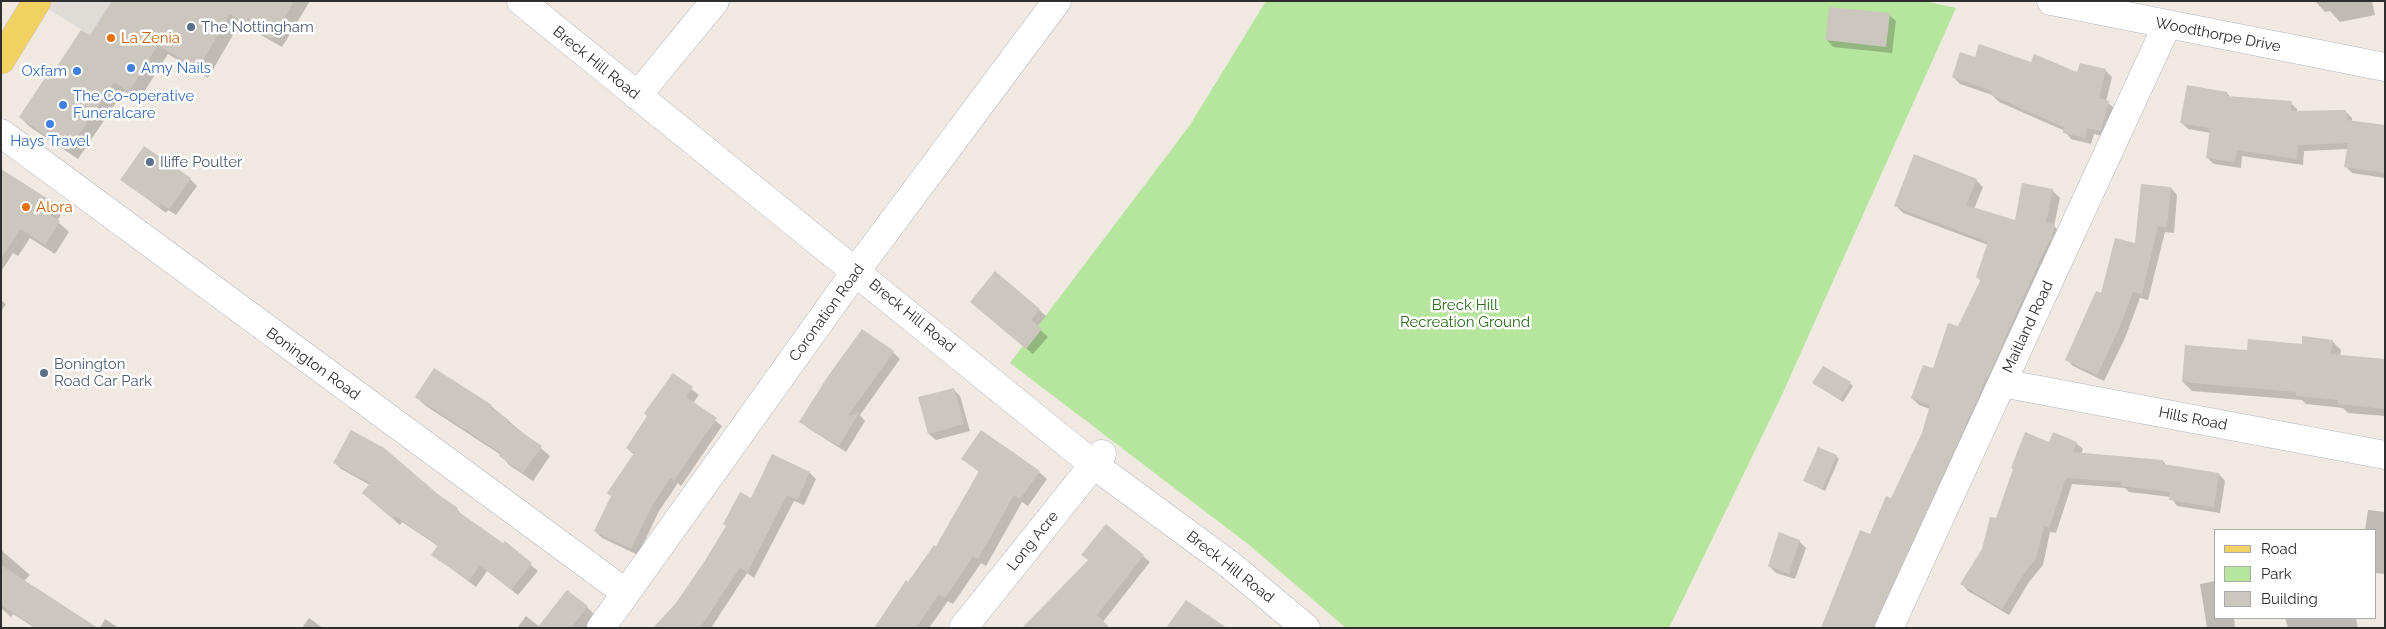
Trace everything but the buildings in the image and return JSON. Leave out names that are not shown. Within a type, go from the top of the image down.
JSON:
[{"type":"main road","points":[[1,60],[37,1]]},
{"type":"street","name":"Breck Hill Road","points":[[521,1],[636,96],[856,271],[1098,459],[1306,628]]},
{"type":"street","points":[[636,96],[715,1]]},
{"type":"street","name":"Coronation Road","points":[[601,628],[856,271],[1057,1]]},
{"type":"street","name":"Woodthorpe Drive","points":[[2051,1],[2385,66]]},
{"type":"street","name":"Maitland Road","points":[[1889,628],[2167,25]]},
{"type":"street","name":"Bonington Road","points":[[1,133],[626,593]]},
{"type":"street","name":"Hills Road","points":[[2002,383],[2385,455]]},
{"type":"street","name":"Long Acre","points":[[963,628],[1098,459]]},
{"type":"green space","name":"Breck Hill Recreation Ground","points":[[1266,1],[1924,1],[1956,8],[1780,399],[1669,628],[1346,628],[1248,544],[1010,363],[1190,125]]},
{"type":"shaded area","points":[[129,1],[151,41],[158,45],[153,53],[100,20],[90,35],[37,2]]},
{"type":"place","name":"The Nottingham","points":[[191,27]]},
{"type":"place","name":"La Zenia","points":[[111,38]]},
{"type":"place","name":"Amy Nails","points":[[131,68]]},
{"type":"place","name":"Oxfam","points":[[77,71]]},
{"type":"place","name":"The Co-operative Funeralcare","points":[[63,105]]},
{"type":"place","name":"Hays Travel","points":[[50,124]]},
{"type":"place","name":"Iliffe Poulter","points":[[150,162]]},
{"type":"place","name":"Alora","points":[[26,207]]},
{"type":"place","name":"Bonington Road Car Park","points":[[44,373]]}]
